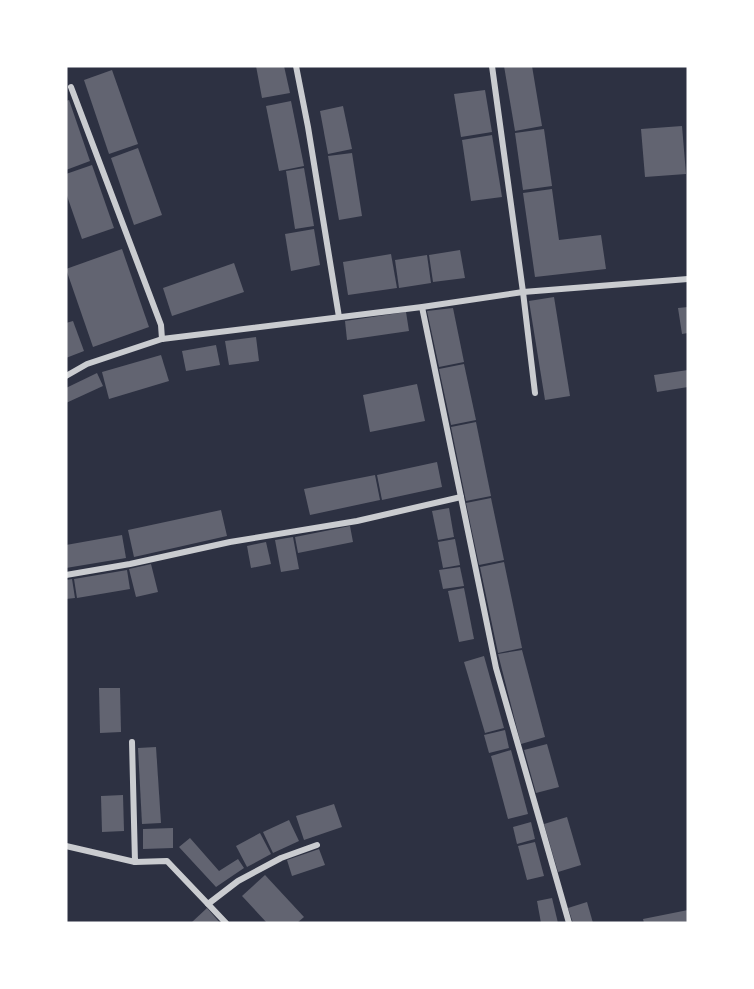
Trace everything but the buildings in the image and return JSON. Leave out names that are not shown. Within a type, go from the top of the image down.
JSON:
[{"type":"street","points":[[296,66],[339,317]]},
{"type":"street","points":[[492,66],[535,393]]},
{"type":"street","points":[[71,87],[161,325],[162,339]]},
{"type":"street","points":[[66,376],[87,364],[162,339],[422,307],[523,292],[688,279]]},
{"type":"street","points":[[422,307],[496,668],[569,923]]},
{"type":"street","points":[[66,575],[130,564],[230,542],[357,521],[461,497]]},
{"type":"street","points":[[132,742],[135,862]]},
{"type":"street","points":[[208,904],[238,881],[273,862],[317,845]]},
{"type":"street","points":[[66,846],[135,862],[167,861],[226,923]]}]
